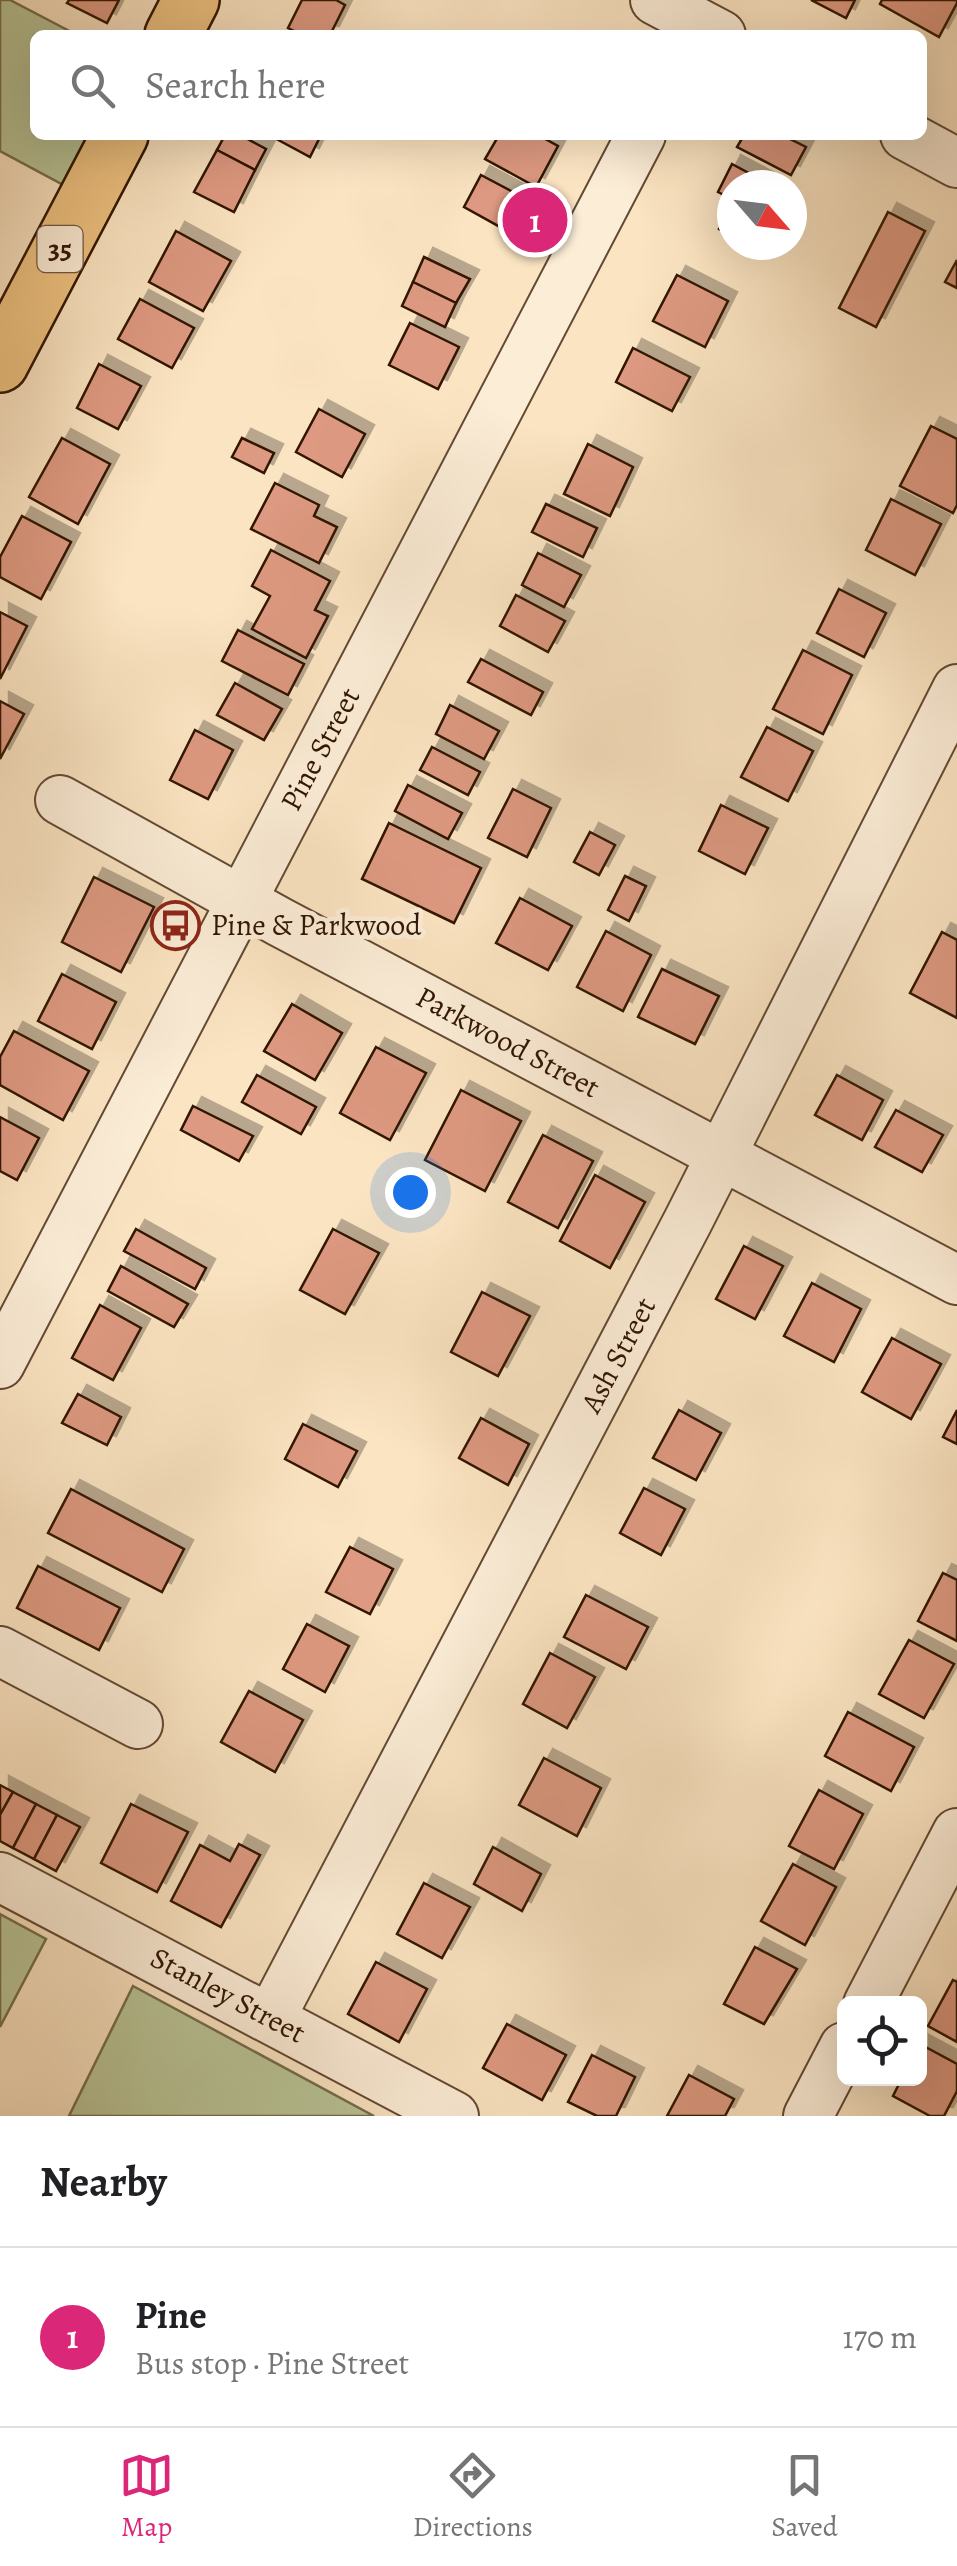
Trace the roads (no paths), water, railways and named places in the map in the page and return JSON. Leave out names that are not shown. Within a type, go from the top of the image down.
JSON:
[{"type":"main road","points":[[176,30],[191,0]]},
{"type":"main road","name":"35","points":[[0,364],[117,140]]},
{"type":"street","points":[[655,0],[706,24]]},
{"type":"street","name":"Pine Street","points":[[0,1364],[638,140]]},
{"type":"street","points":[[914,140],[957,163]]},
{"type":"street","name":"Ash Street","points":[[271,2017],[722,1154],[957,689]]},
{"type":"street","name":"Parkwood Street","points":[[60,800],[957,1280]]},
{"type":"street","points":[[0,1651],[138,1724]]},
{"type":"street","points":[[872,1996],[957,1833]]},
{"type":"street","name":"Stanley Street","points":[[0,1877],[454,2116]]},
{"type":"street","points":[[808,2116],[837,2060]]},
{"type":"place","name":"Pine","points":[[535,220]]},
{"type":"place","name":"Pine & Parkwood","points":[[176,925]]}]
